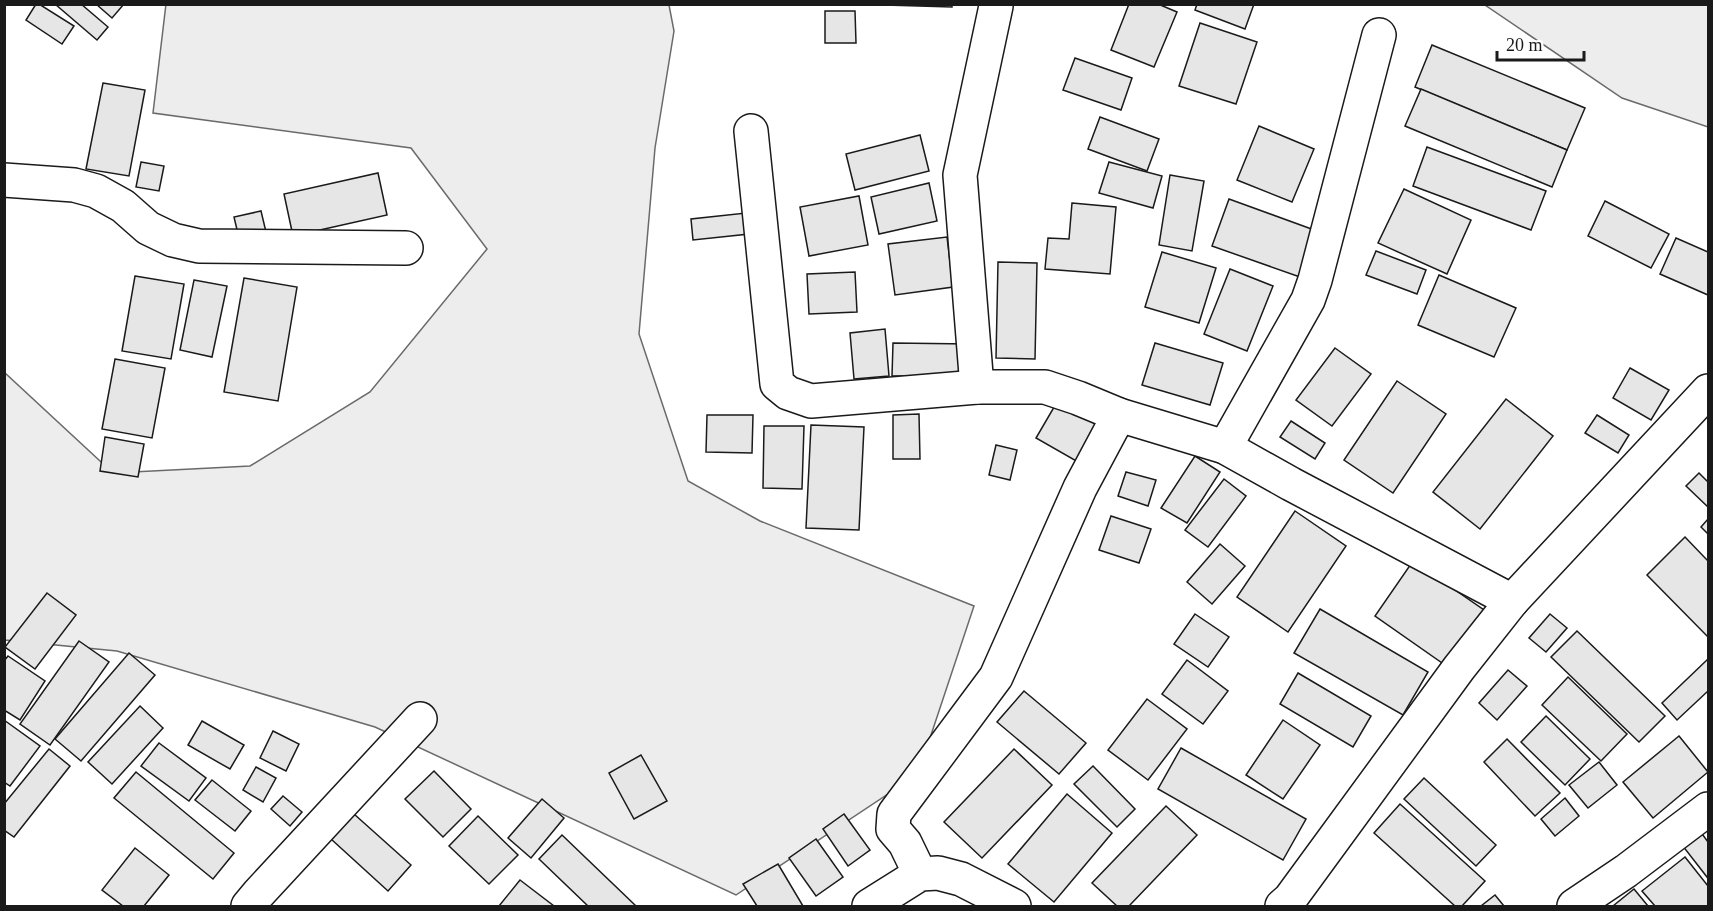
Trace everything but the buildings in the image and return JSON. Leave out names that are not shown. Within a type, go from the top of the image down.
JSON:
[{"type":"street","points":[[977,387],[960,175],[996,6]]},
{"type":"street","points":[[1225,447],[1308,300],[1379,35]]},
{"type":"street","points":[[751,131],[777,384],[788,393],[811,401],[977,387],[1045,387],[1119,415],[1225,447],[1512,601]]},
{"type":"street","points":[[4,180],[74,185],[96,191],[123,206],[148,228],[173,240],[199,246],[406,248]]},
{"type":"street","points":[[1282,906],[1459,668],[1512,601],[1708,390]]},
{"type":"street","points":[[920,874],[905,843],[893,829],[894,814],[996,677],[1080,488],[1119,415]]},
{"type":"street","points":[[248,906],[420,719]]},
{"type":"street","points":[[1574,906],[1626,871],[1708,809]]},
{"type":"street","points":[[869,906],[920,874],[938,873],[962,879],[1014,906]]},
{"type":"shaded area","points":[[166,4],[669,5],[674,31],[655,148],[639,334],[688,481],[760,521],[974,606],[918,774],[736,895],[375,727],[117,651],[5,640],[5,373],[113,473],[250,466],[370,392],[487,249],[411,148],[153,113]]},
{"type":"shaded area","points":[[1485,5],[1708,5],[1708,127],[1622,98]]}]
